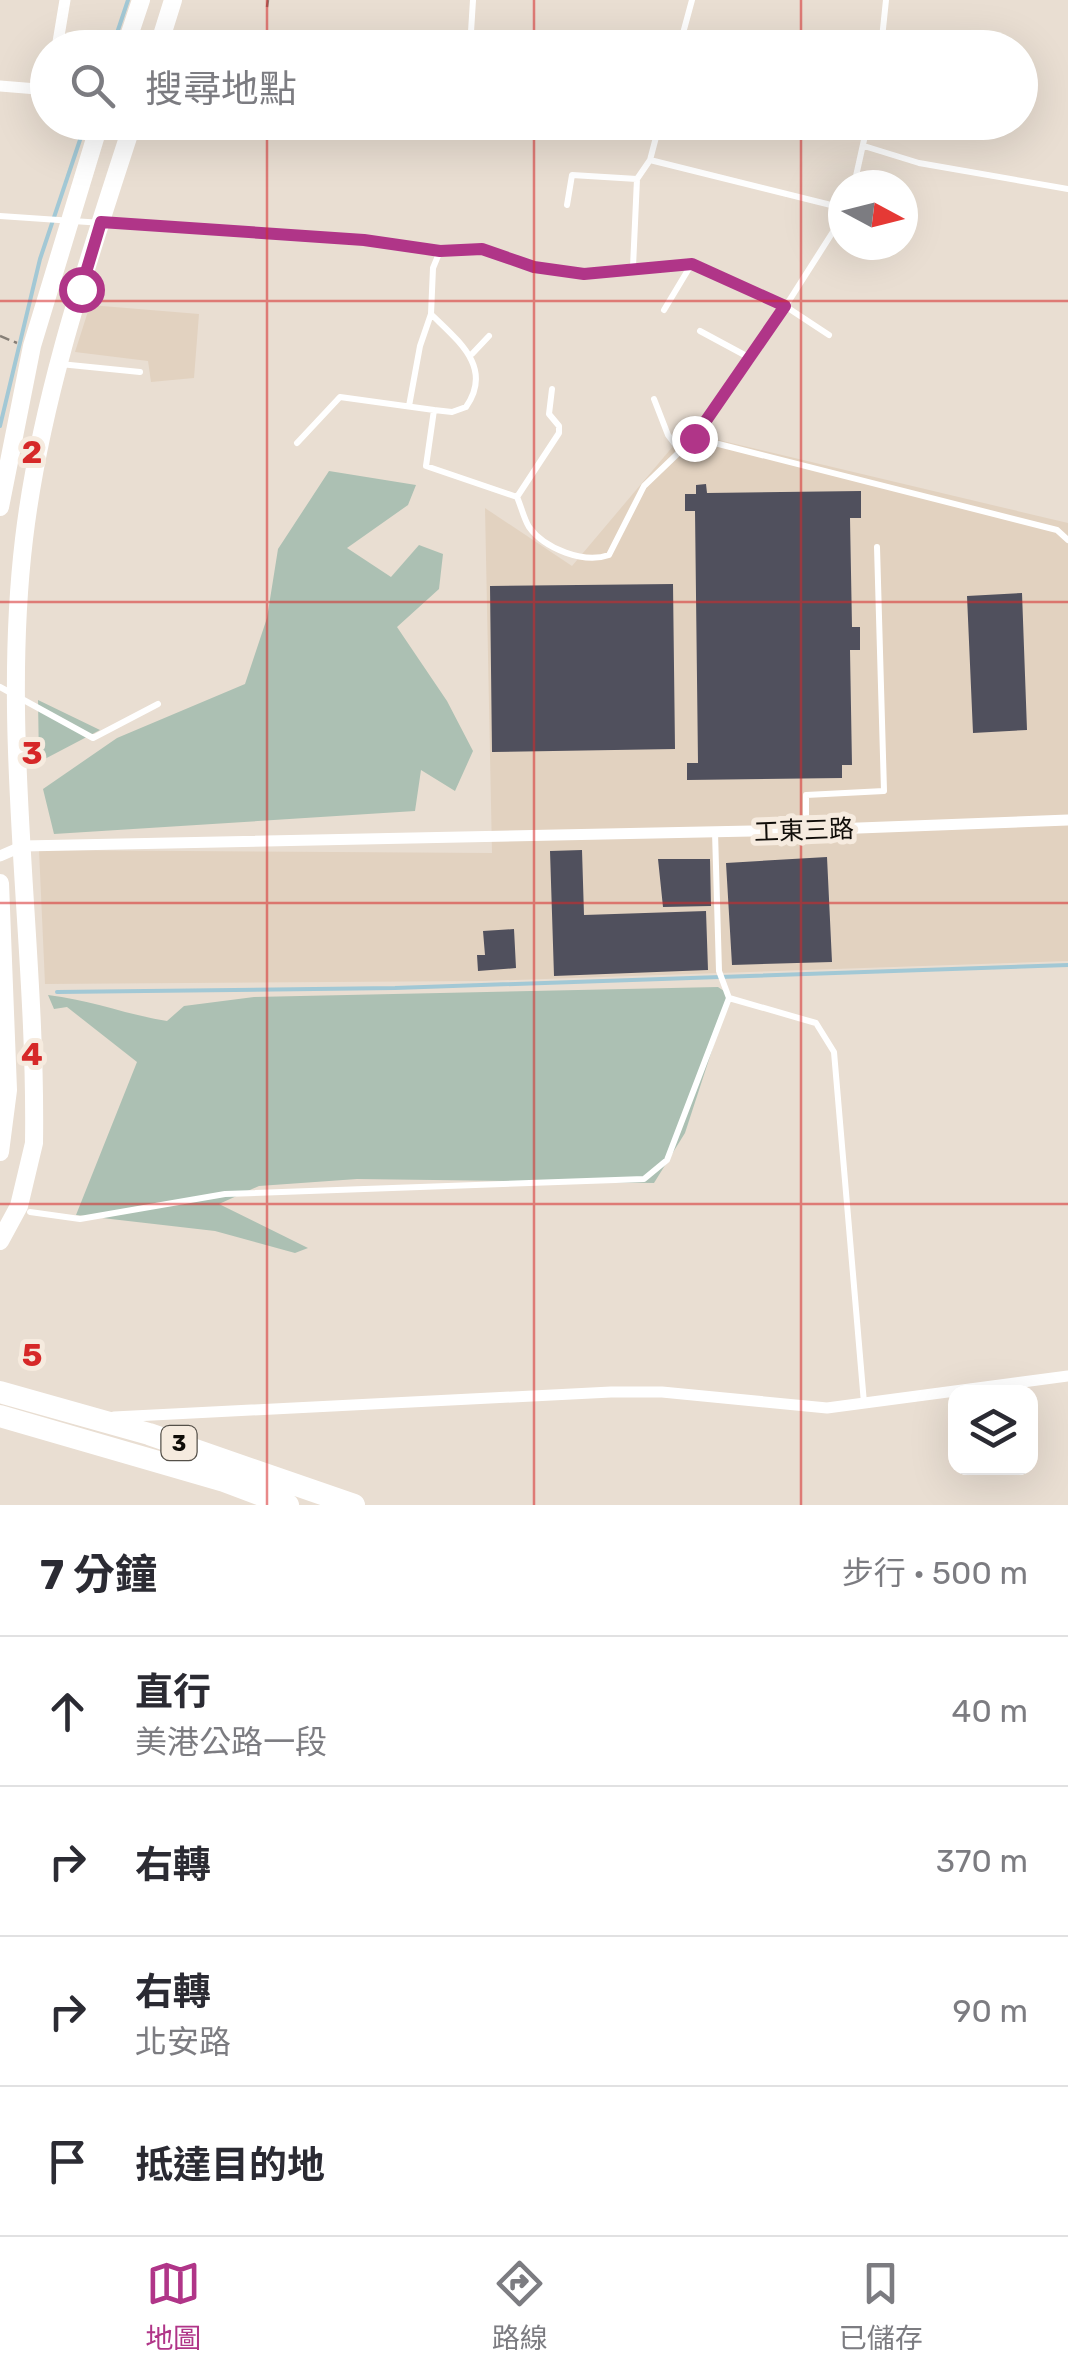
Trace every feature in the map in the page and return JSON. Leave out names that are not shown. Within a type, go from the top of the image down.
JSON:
[{"type":"highway","name":"3","points":[[0,1392],[183,1445],[354,1505]]},
{"type":"highway","name":"3","points":[[0,1417],[224,1481],[288,1505]]},
{"type":"main road","points":[[131,30],[141,0]]},
{"type":"main road","points":[[164,30],[173,0]]},
{"type":"main road","points":[[0,507],[32,346],[66,222],[94,140]]},
{"type":"main road","points":[[0,1241],[19,1206],[34,1142],[23,846],[9,691],[24,541],[35,467],[59,364],[127,140]]},
{"type":"main road","points":[[0,883],[8,1090],[0,1152]]},
{"type":"street","points":[[61,30],[65,0]]},
{"type":"street","points":[[0,86],[30,88]]},
{"type":"street","name":"工東三路","points":[[23,846],[806,830],[1068,820]]},
{"type":"street","points":[[0,856],[23,846]]},
{"type":"street","points":[[0,1417],[186,1415],[610,1392],[662,1392],[826,1408],[1068,1376]]},
{"type":"lane","points":[[471,30],[473,0]]},
{"type":"lane","points":[[684,30],[692,0]]},
{"type":"lane","points":[[882,30],[886,0]]},
{"type":"lane","points":[[633,267],[636,180],[650,160],[655,140]]},
{"type":"lane","points":[[858,170],[865,140]]},
{"type":"lane","points":[[864,146],[920,163],[1068,189]]},
{"type":"lane","points":[[650,160],[828,208]]},
{"type":"lane","points":[[567,205],[572,175],[636,180]]},
{"type":"lane","points":[[0,216],[364,240],[440,251],[482,249],[534,267],[584,274],[692,264],[785,306],[828,336]]},
{"type":"lane","points":[[434,410],[426,466],[517,497],[530,529],[568,554],[596,559],[609,555],[644,486],[694,438],[752,359],[828,236]]},
{"type":"lane","points":[[410,406],[420,346],[431,314],[433,268],[440,251]]},
{"type":"lane","points":[[664,310],[692,264]]},
{"type":"lane","points":[[297,443],[340,398],[452,412],[466,407],[476,389],[472,354],[431,314]]},
{"type":"lane","points":[[700,331],[752,359]]},
{"type":"lane","points":[[472,354],[489,336]]},
{"type":"lane","points":[[59,364],[140,372]]},
{"type":"lane","points":[[517,497],[558,433],[560,426],[549,414],[552,389]]},
{"type":"lane","points":[[654,399],[668,435],[680,452]]},
{"type":"lane","points":[[694,438],[1057,530],[1068,540]]},
{"type":"lane","points":[[806,830],[806,795],[884,791],[877,547]]},
{"type":"lane","points":[[9,691],[93,738],[158,704]]},
{"type":"lane","points":[[30,1212],[80,1219],[226,1194],[644,1179],[667,1160],[728,998],[720,971],[715,832]]},
{"type":"lane","points":[[1,921],[26,920]]},
{"type":"lane","points":[[728,998],[816,1023],[834,1052],[840,1161],[854,1245],[864,1404]]},
{"type":"path","points":[[268,0],[268,7]]},
{"type":"path","points":[[0,336],[32,346]]},
{"type":"shaded area","points":[[90,305],[199,314],[194,378],[151,382],[148,361],[75,352]]},
{"type":"shaded area","points":[[685,432],[1068,523],[1068,961],[483,981],[45,984],[39,850],[492,853],[485,508],[572,566]]},
{"type":"green space","points":[[329,471],[416,485],[408,505],[347,548],[391,577],[419,545],[443,554],[439,589],[397,627],[447,701],[473,751],[455,791],[421,770],[415,811],[54,834],[43,789],[117,738],[245,684],[267,618],[278,549]]},
{"type":"green space","points":[[38,700],[100,730],[39,762]]},
{"type":"green space","points":[[718,987],[730,995],[685,1133],[654,1183],[357,1179],[259,1186],[219,1204],[308,1248],[295,1253],[215,1231],[76,1215],[137,1062],[67,1007],[54,1009],[48,995],[167,1021],[184,1006],[254,997]]},
{"type":"building","points":[[706,484],[707,493],[861,491],[861,518],[850,518],[852,627],[860,627],[860,650],[850,650],[852,765],[842,765],[842,778],[687,780],[687,763],[698,763],[695,511],[685,511],[685,494],[696,494],[696,485]]},
{"type":"building","points":[[673,584],[675,749],[492,752],[490,586]]},
{"type":"building","points":[[1022,593],[1027,730],[973,733],[967,596]]},
{"type":"building","points":[[582,850],[584,915],[706,911],[708,970],[554,976],[550,851]]},
{"type":"building","points":[[827,857],[832,962],[732,965],[726,863]]},
{"type":"building","points":[[658,859],[710,859],[711,906],[663,907]]},
{"type":"building","points":[[514,929],[516,968],[478,971],[477,955],[485,955],[483,931]]},
{"type":"waterway","points":[[118,30],[128,0]]},
{"type":"waterway","points":[[0,426],[40,259],[80,140]]},
{"type":"waterway","points":[[57,992],[395,988],[1068,965]]},
{"type":"route","points":[[81,289],[101,222],[364,240],[440,251],[482,249],[534,267],[584,274],[692,264],[785,306],[694,438]]}]
